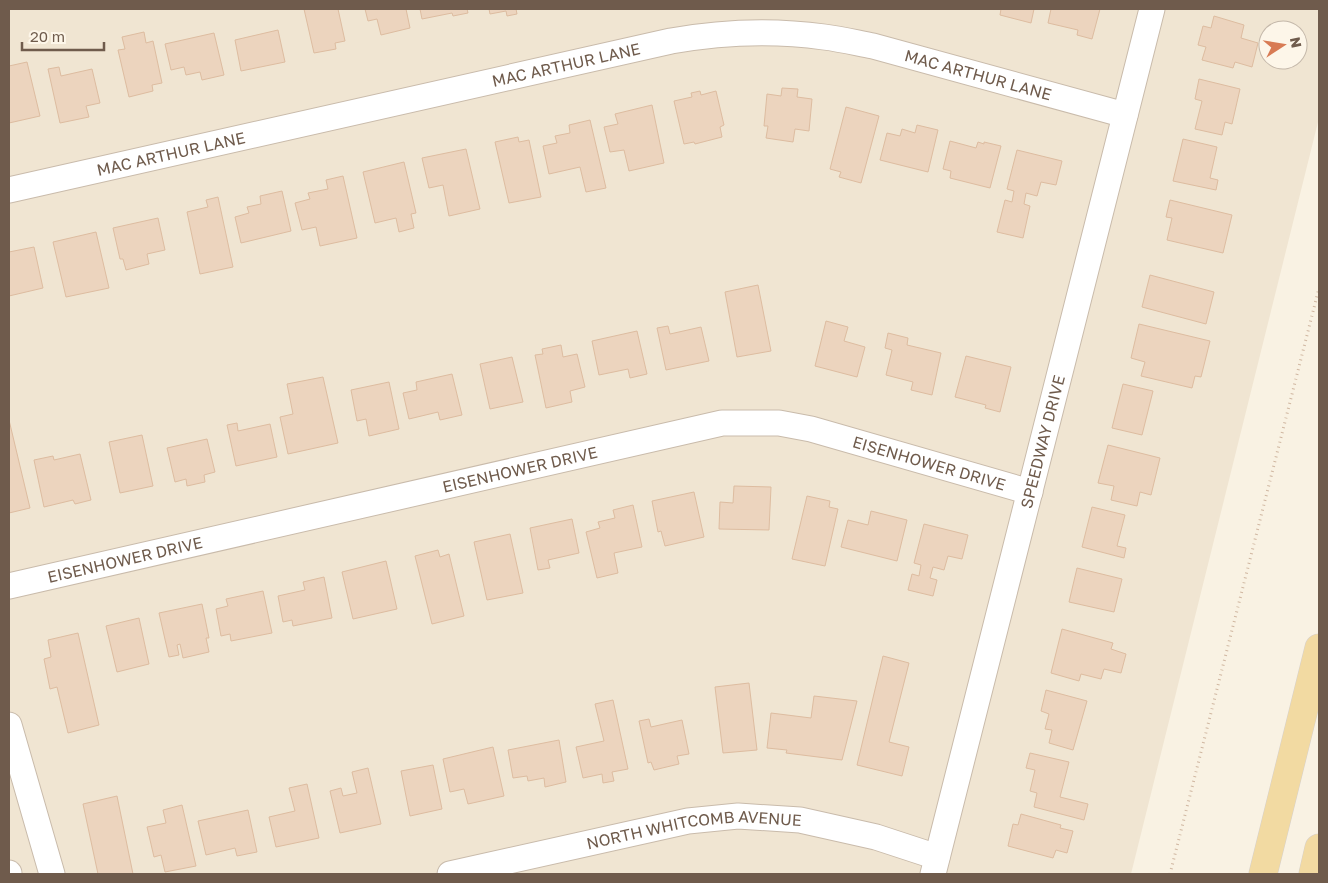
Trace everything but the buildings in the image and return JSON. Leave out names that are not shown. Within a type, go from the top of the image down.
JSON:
[{"type":"main road","points":[[1262,874],[1319,648]]},
{"type":"main road","points":[[1312,874],[1319,848]]},
{"type":"street","name":"SPEEDWAY DRIVE","points":[[935,865],[1152,9]]},
{"type":"street","name":"MAC ARTHUR LANE","points":[[9,190],[671,41],[725,34],[797,34],[836,38],[873,46],[1125,115]]},
{"type":"street","name":"EISENHOWER DRIVE","points":[[9,586],[722,422],[771,423],[812,429],[1030,492]]},
{"type":"street","points":[[9,725],[52,874]]},
{"type":"street","name":"NORTH WHITCOMB AVENUE","points":[[450,874],[688,821],[738,816],[800,820],[876,837],[935,865]]},
{"type":"path","points":[[1170,874],[1319,288]]},
{"type":"shaded area","points":[[9,9],[1319,9],[1319,118],[1131,874],[9,874]]}]
